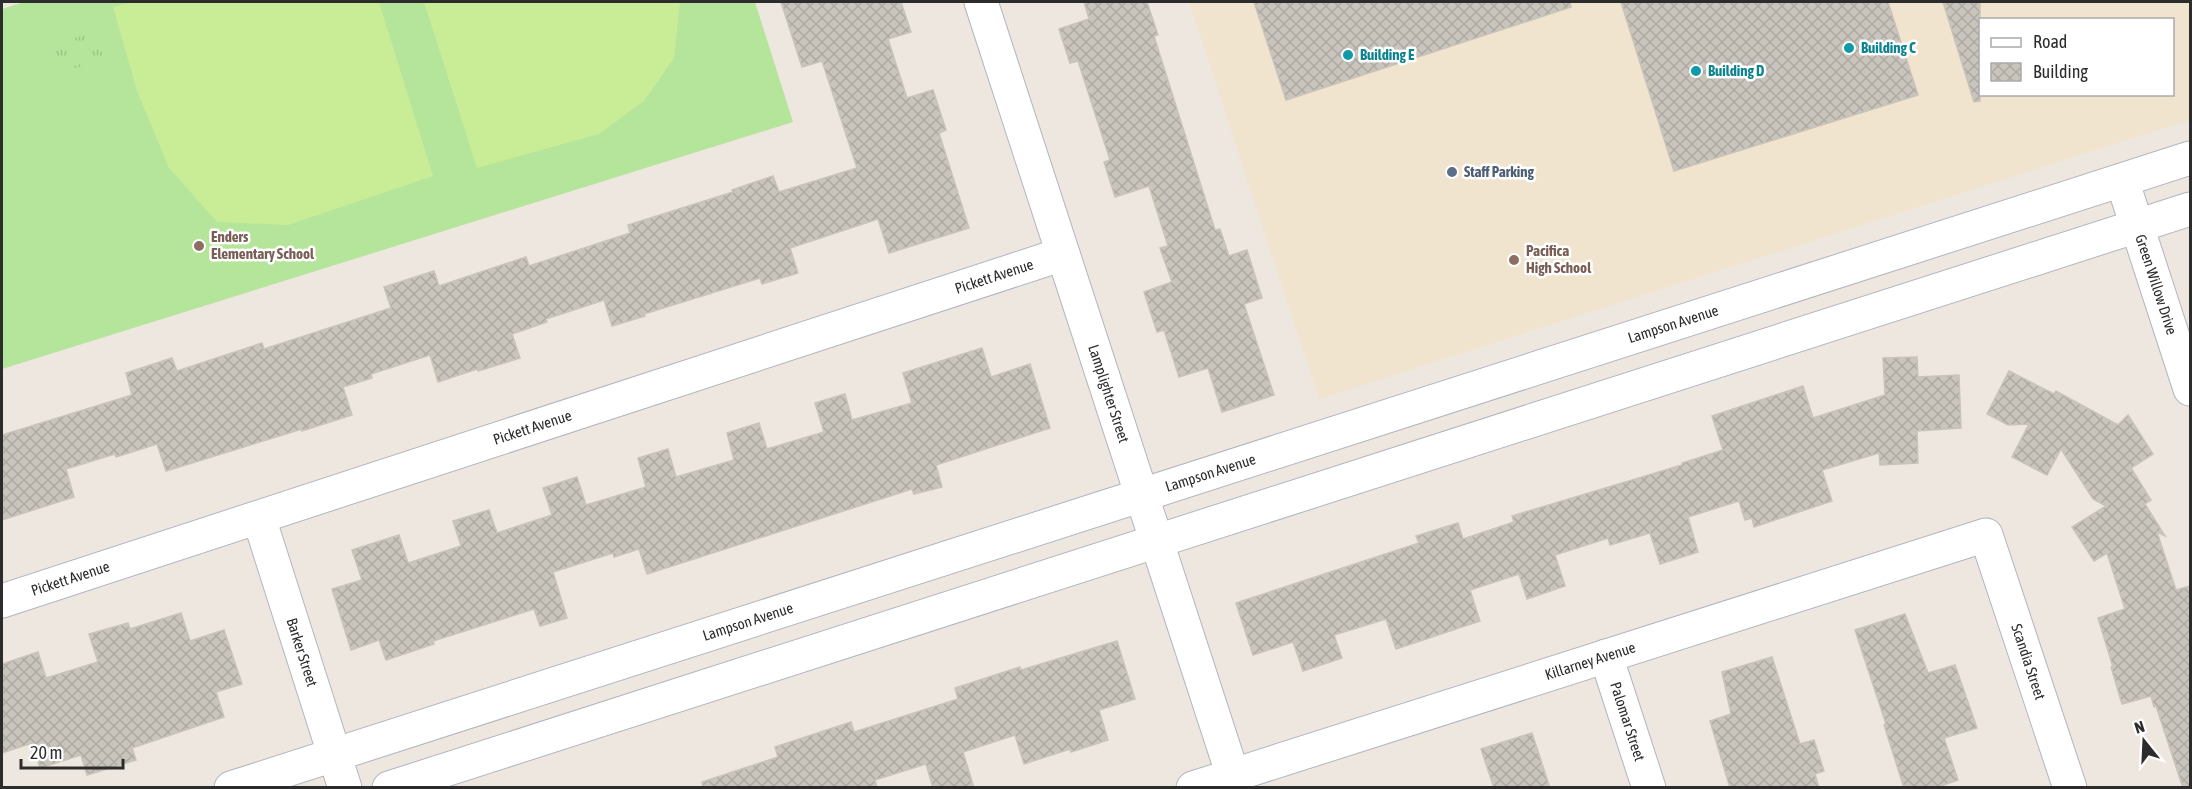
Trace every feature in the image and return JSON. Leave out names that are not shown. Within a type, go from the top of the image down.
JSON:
[{"type":"main road","name":"Lamplighter Street","points":[[981,2],[1235,781]]},
{"type":"main road","name":"Lampson Avenue","points":[[231,788],[2190,158]]},
{"type":"main road","name":"Green Willow Drive","points":[[2122,180],[2190,389]]},
{"type":"main road","points":[[389,788],[2190,209]]},
{"type":"main road","name":"Pickett Avenue","points":[[2,601],[259,519],[1063,254]]},
{"type":"main road","name":"Barker Street","points":[[259,519],[345,788]]},
{"type":"main road","name":"Killarney Avenue","points":[[1193,788],[1235,781],[1606,656],[1986,535]]},
{"type":"main road","name":"Scandia Street","points":[[1986,535],[2070,788]]},
{"type":"main road","name":"Palomar Street","points":[[1606,656],[1649,788]]},
{"type":"shaded area","name":"Pacifica High School","points":[[1189,2],[2190,2],[2190,120],[1319,399]]},
{"type":"green space","name":"Enders Elementary School","points":[[24,2],[755,2],[793,122],[2,369],[2,9]]},
{"type":"green space","points":[[132,2],[379,2],[433,176],[288,225],[217,222],[169,168],[137,91],[113,7]]},
{"type":"green space","points":[[424,2],[680,2],[674,58],[644,101],[599,134],[477,168]]},
{"type":"green space","points":[[96,32],[104,60],[61,72],[53,44]]},
{"type":"building","points":[[781,2],[901,2],[911,32],[888,39],[907,98],[933,90],[946,130],[939,133],[969,228],[889,253],[878,219],[790,248],[798,273],[762,284],[760,278],[612,326],[604,300],[546,319],[547,322],[512,334],[520,358],[438,382],[430,355],[371,374],[372,378],[343,387],[352,415],[302,431],[302,429],[166,471],[157,444],[66,469],[74,497],[2,520],[2,435],[132,395],[126,373],[172,358],[177,371],[262,343],[264,349],[391,308],[384,287],[434,271],[439,286],[526,257],[529,266],[630,233],[628,225],[733,192],[732,190],[773,176],[779,192],[857,168],[822,61],[802,67]]},
{"type":"building","points":[[1084,2],[1147,2],[1158,35],[1154,36],[1215,230],[1220,229],[1229,256],[1247,250],[1262,298],[1244,304],[1274,395],[1222,412],[1208,368],[1179,377],[1164,330],[1157,332],[1144,292],[1172,282],[1160,248],[1168,246],[1149,186],[1115,197],[1104,162],[1110,160],[1078,61],[1070,63],[1059,29],[1089,19]]},
{"type":"building","name":"Building E","points":[[1254,2],[1570,2],[1571,7],[1286,100]]},
{"type":"building","points":[[1621,2],[1888,2],[1918,95],[1674,171]]},
{"type":"building","points":[[1943,2],[1980,2],[1980,101],[1974,102]]},
{"type":"building","points":[[982,348],[991,377],[1030,364],[1050,428],[936,465],[942,487],[914,494],[912,489],[647,574],[639,549],[614,557],[613,553],[553,572],[567,618],[540,626],[534,609],[433,641],[434,644],[386,660],[379,640],[351,650],[332,589],[362,580],[352,550],[399,535],[408,563],[461,546],[453,521],[489,510],[497,533],[552,515],[543,488],[577,477],[586,505],[646,487],[638,458],[668,449],[676,477],[734,460],[727,433],[759,423],[767,449],[824,432],[815,403],[845,394],[852,420],[912,403],[903,373]]},
{"type":"building","points":[[1917,357],[1918,377],[1959,375],[1961,428],[1917,431],[1918,463],[1880,465],[1879,453],[1822,470],[1832,501],[1754,527],[1752,518],[1745,520],[1739,501],[1688,517],[1698,552],[1660,564],[1650,533],[1610,545],[1608,538],[1555,555],[1565,586],[1527,599],[1519,574],[1470,590],[1480,621],[1396,649],[1386,619],[1334,635],[1342,658],[1303,671],[1293,642],[1253,655],[1236,603],[1419,543],[1416,536],[1458,523],[1463,539],[1514,522],[1512,516],[1682,465],[1682,463],[1723,450],[1712,416],[1803,386],[1813,418],[1885,395],[1883,358]]},
{"type":"building","points":[[2009,371],[2054,394],[2056,391],[2118,425],[2128,415],[2153,454],[2131,468],[2151,500],[2145,504],[2165,536],[2157,532],[2176,590],[2190,586],[2190,788],[2183,788],[2151,696],[2122,704],[2098,618],[2125,609],[2107,553],[2094,561],[2072,527],[2106,506],[2093,499],[2061,449],[2047,475],[2012,457],[2029,424],[2008,425],[1987,414]]},
{"type":"building","points":[[181,613],[190,641],[224,630],[242,684],[216,692],[224,717],[132,748],[136,760],[87,775],[81,755],[40,768],[32,743],[2,753],[2,664],[38,652],[46,678],[98,662],[89,634],[128,623],[130,629]]},
{"type":"building","points":[[1905,614],[1928,673],[1955,665],[1977,728],[1944,738],[1958,780],[1935,788],[1904,788],[1855,630]]},
{"type":"building","points":[[1117,641],[1135,699],[1099,710],[1108,740],[1024,764],[1015,735],[963,752],[974,788],[933,788],[926,764],[875,780],[877,788],[703,788],[702,782],[778,757],[775,747],[851,722],[854,732],[958,699],[955,688],[1020,667],[1021,670]]},
{"type":"building","points":[[1772,657],[1800,744],[1814,740],[1824,771],[1815,774],[1819,788],[1730,788],[1710,721],[1731,714],[1722,672]]},
{"type":"building","points":[[1532,733],[1550,788],[1494,788],[1481,749]]},
{"type":"place","name":"Building C","points":[[1849,48]]},
{"type":"place","name":"Building E","points":[[1348,55]]},
{"type":"place","name":"Building D","points":[[1696,71]]},
{"type":"place","name":"Staff Parking","points":[[1452,172]]},
{"type":"place","name":"Enders Elementary School","points":[[199,246]]},
{"type":"place","name":"Pacifica High School","points":[[1514,260]]}]
